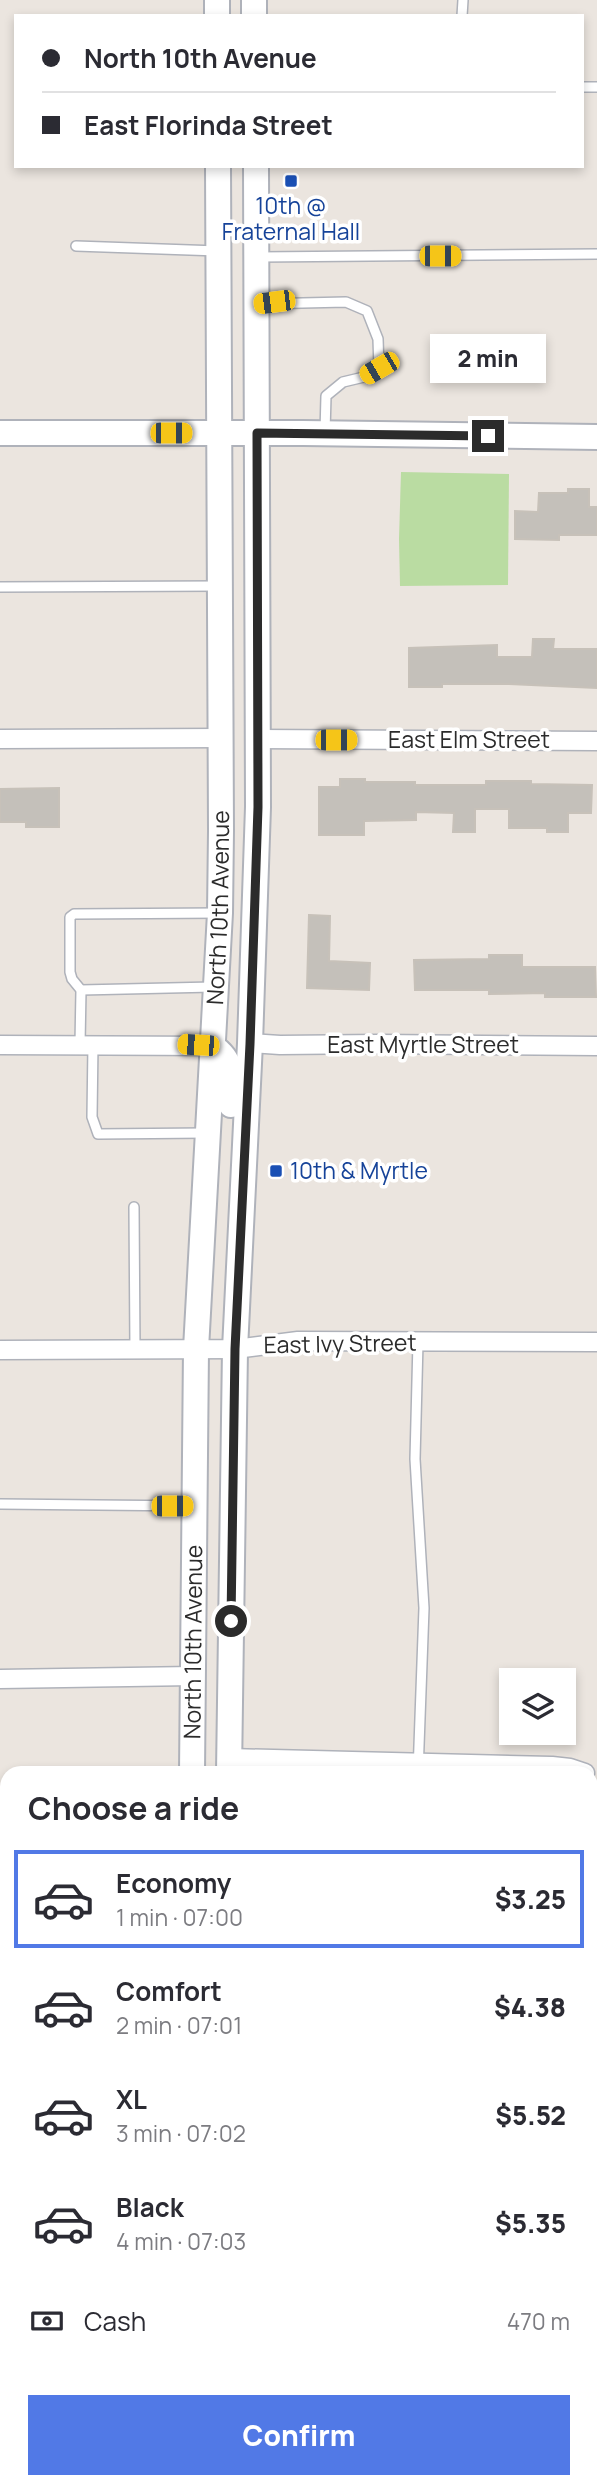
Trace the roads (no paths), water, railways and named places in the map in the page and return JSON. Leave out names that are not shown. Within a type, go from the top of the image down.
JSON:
[{"type":"main road","name":"North 10th Avenue","points":[[192,1766],[196,1349],[216,987],[221,831],[218,168]]},
{"type":"main road","name":"North 10th Avenue","points":[[229,1765],[235,1349],[257,855],[256,168]]},
{"type":"main road","points":[[0,433],[597,437]]},
{"type":"main road","points":[[221,831],[238,911],[234,1024],[238,1035],[250,1044]]},
{"type":"main road","points":[[212,1046],[228,1059],[231,1070],[229,1150],[242,1202]]},
{"type":"street","points":[[0,739],[221,738]]},
{"type":"street","name":"East Elm Street","points":[[258,739],[597,741]]},
{"type":"street","name":"East Myrtle Street","points":[[250,1044],[597,1046]]},
{"type":"street","points":[[0,1045],[212,1046]]},
{"type":"street","name":"East Ivy Street","points":[[0,1350],[235,1349],[298,1341],[597,1342]]},
{"type":"street","points":[[0,1679],[193,1676]]},
{"type":"street","points":[[229,1765],[292,1766]]},
{"type":"lane","points":[[76,246],[219,251]]},
{"type":"lane","points":[[257,257],[597,254]]},
{"type":"lane","points":[[257,304],[346,302],[367,311],[378,339],[379,368],[364,377],[343,382],[326,396],[325,434]]},
{"type":"lane","points":[[0,586],[221,586]]},
{"type":"lane","points":[[208,1133],[98,1134],[92,1117],[81,990],[70,972],[70,918],[74,914],[219,913]]},
{"type":"lane","points":[[81,990],[216,987]]},
{"type":"lane","points":[[134,1207],[135,1350]]},
{"type":"lane","points":[[418,1342],[415,1459],[424,1608],[418,1766]]},
{"type":"lane","points":[[0,1504],[195,1506]]},
{"type":"place","name":"10th @ Fraternal Hall","points":[[291,181]]},
{"type":"place","name":"10th & Myrtle","points":[[276,1171]]}]
